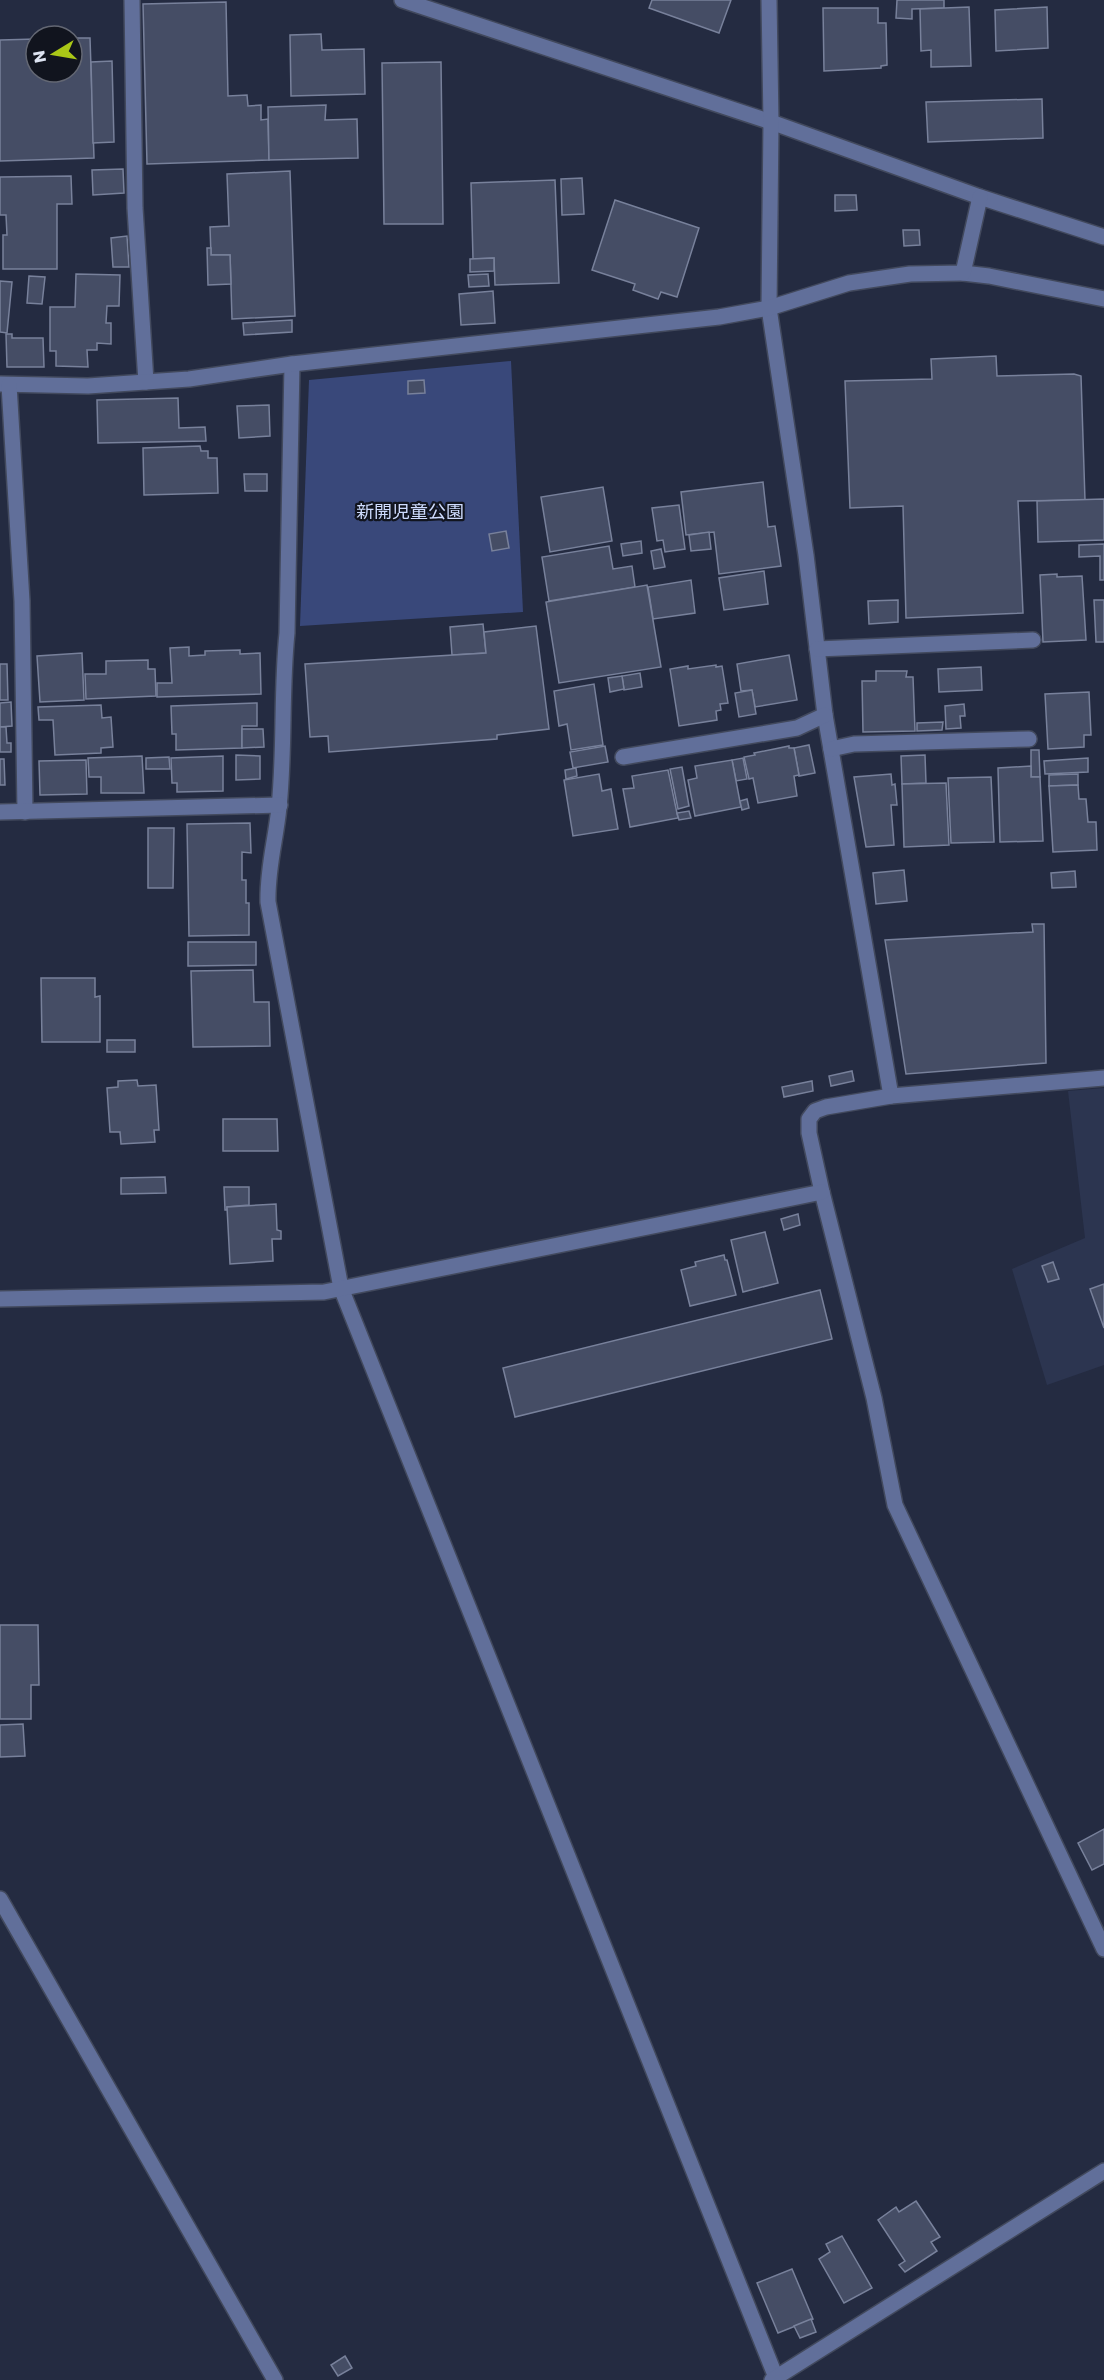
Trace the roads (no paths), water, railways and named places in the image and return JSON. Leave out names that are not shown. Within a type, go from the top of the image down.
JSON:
[{"type":"street","points":[[132,0],[135,208],[146,382]]},
{"type":"street","points":[[402,0],[771,122],[980,197],[1104,237]]},
{"type":"street","points":[[769,0],[771,122],[769,308],[806,555],[825,715],[891,1096]]},
{"type":"street","points":[[963,273],[980,197]]},
{"type":"street","points":[[25,812],[22,601],[5,385],[88,386],[189,379],[292,364],[719,317],[769,308],[849,283],[910,274],[963,273],[989,276],[1104,299]]},
{"type":"street","points":[[292,364],[287,633],[283,672],[280,805],[267,878],[268,902],[341,1288],[775,2379],[1104,2171]]},
{"type":"street","points":[[817,649],[1033,640]]},
{"type":"street","points":[[623,757],[797,728],[825,715]]},
{"type":"street","points":[[831,749],[854,744],[1029,739]]},
{"type":"street","points":[[0,812],[280,805]]},
{"type":"street","points":[[1104,1078],[891,1096],[826,1107],[815,1111],[809,1119],[809,1133],[822,1192],[874,1398],[895,1505],[1104,1949]]},
{"type":"street","points":[[0,1299],[324,1292],[822,1192]]},
{"type":"street","points":[[0,1899],[275,2380]]},
{"type":"park label","name":"新開児童公園","points":[[410,511]]}]
